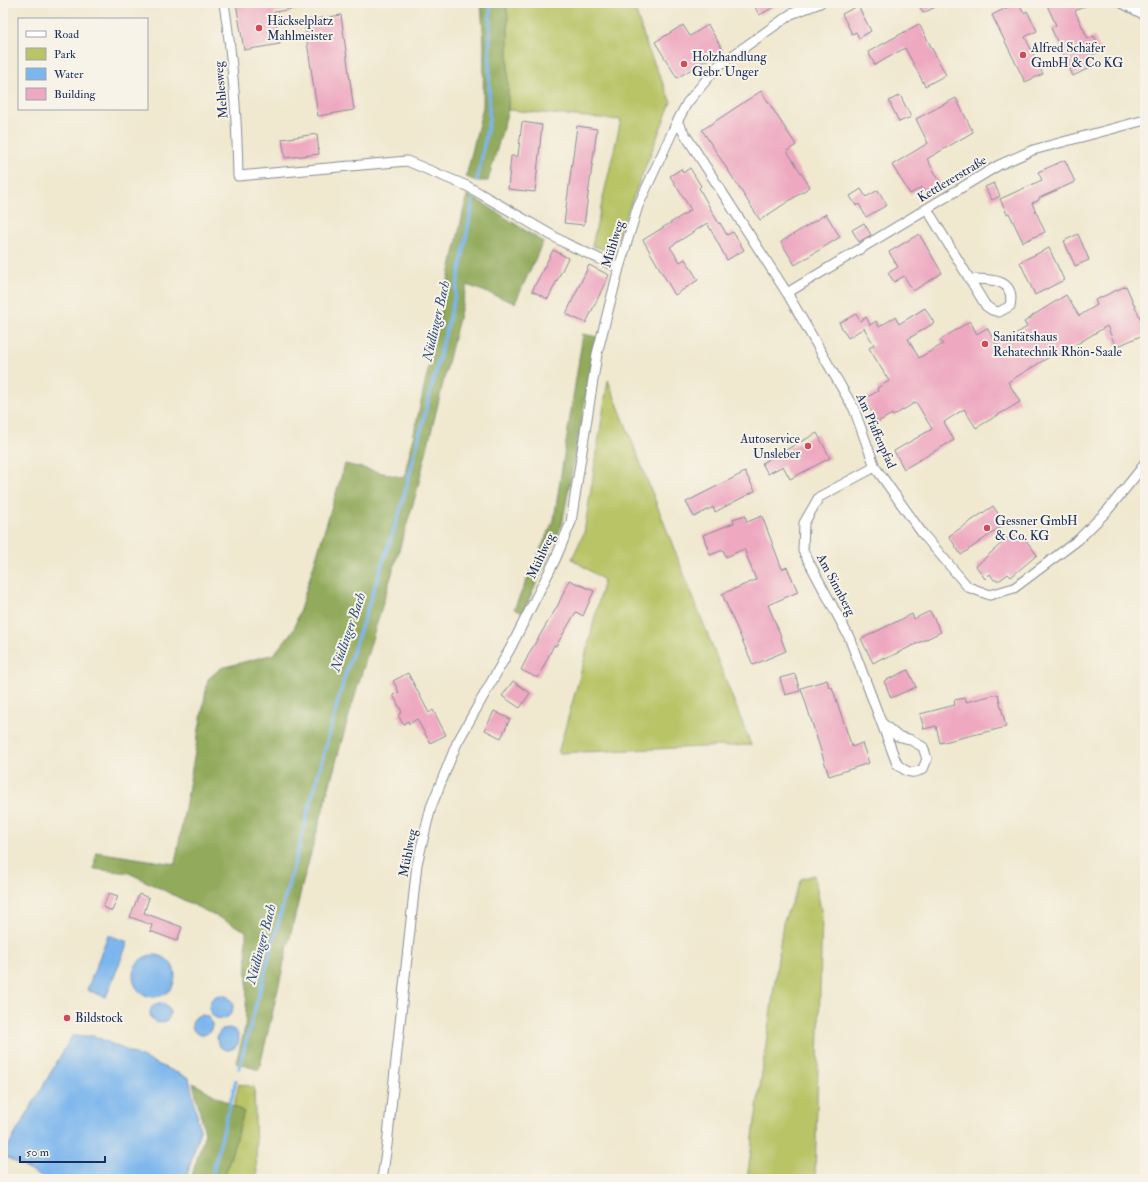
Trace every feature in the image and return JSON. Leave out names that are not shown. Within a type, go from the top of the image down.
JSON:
[{"type":"street","name":"Mehlesweg","points":[[224,3],[237,118],[238,176],[407,162],[467,186],[565,243],[619,268]]},
{"type":"street","name":"Mühlweg","points":[[382,1179],[387,1146],[417,864],[431,807],[457,743],[511,647],[555,560],[571,522],[597,354],[619,268],[638,206],[687,103],[718,66],[791,14],[820,3]]},
{"type":"street","points":[[1122,3],[1145,15]]},
{"type":"street","name":"Kettlererstraße","points":[[787,293],[999,165],[1033,150],[1145,120]]},
{"type":"street","name":"Am Pfaffenpfad","points":[[677,122],[787,293],[854,409],[875,467],[922,533],[968,587],[990,595],[1014,588],[1078,540],[1107,511],[1145,462]]},
{"type":"street","points":[[927,209],[986,306],[999,312],[1010,306],[1011,292],[1007,286],[991,280],[969,278]]},
{"type":"street","name":"Am Sinnberg","points":[[875,467],[818,497],[804,523],[803,551],[849,637],[897,764],[905,771],[916,772],[923,768],[927,759],[923,747],[909,739],[896,736],[882,723]]},
{"type":"green space","points":[[481,3],[506,3],[508,17],[508,110],[488,181],[476,181],[466,177],[483,107],[484,44]]},
{"type":"green space","points":[[506,3],[633,3],[648,49],[671,102],[616,241],[603,249],[592,246],[621,120],[508,110],[508,17]]},
{"type":"green space","points":[[467,195],[486,205],[543,242],[515,303],[467,285],[416,494],[347,722],[302,886],[259,1070],[236,1063],[245,1028],[247,986],[246,931],[129,873],[94,869],[96,852],[175,864],[208,679],[221,668],[274,654],[294,629],[345,464],[404,478]]},
{"type":"green space","points":[[583,334],[597,337],[562,525],[523,613],[514,609],[554,519]]},
{"type":"green space","points":[[608,380],[751,745],[558,753],[583,665],[604,580],[572,559],[584,533]]},
{"type":"green space","points":[[814,875],[822,915],[815,1179],[747,1179],[783,923],[801,879]]},
{"type":"green space","points":[[193,1083],[244,1112],[224,1179],[191,1179],[205,1133]]},
{"type":"green space","points":[[239,1084],[254,1087],[257,1179],[216,1179]]},
{"type":"water","points":[[108,935],[128,942],[106,997],[87,990]]},
{"type":"water","points":[[150,955],[158,955],[166,958],[172,964],[175,976],[172,988],[166,994],[158,997],[150,997],[142,994],[136,988],[133,980],[133,972],[136,964],[142,958]]},
{"type":"water","points":[[221,995],[226,996],[232,1002],[232,1012],[226,1018],[221,1019],[216,1018],[210,1012],[209,1007],[210,1002],[216,996]]},
{"type":"water","points":[[160,1003],[167,1006],[170,1013],[167,1020],[160,1023],[153,1020],[150,1013],[153,1006]]},
{"type":"water","points":[[198,1015],[206,1015],[212,1021],[212,1029],[206,1035],[198,1035],[192,1029],[192,1021]]},
{"type":"water","points":[[224,1028],[232,1028],[239,1035],[239,1043],[232,1050],[224,1050],[217,1043],[217,1035]]},
{"type":"water","points":[[72,1036],[94,1036],[189,1078],[200,1130],[186,1179],[45,1179],[3,1155]]},
{"type":"building","name":"Häckselplatz Mahlmeister","points":[[236,3],[299,3],[300,8],[274,12],[280,44],[244,50]]},
{"type":"building","points":[[753,3],[782,3],[759,15]]},
{"type":"building","points":[[918,3],[944,3],[923,13]]},
{"type":"building","name":"Alfred Schäfer GmbH & Co KG","points":[[1016,3],[1019,3],[1024,13],[1027,11],[1037,31],[1025,37],[1043,74],[1025,82],[992,15]]},
{"type":"building","points":[[1046,3],[1092,3],[1075,11],[1088,39],[1094,36],[1101,51],[1087,58],[1091,67],[1073,76],[1051,28],[1056,25]]},
{"type":"building","points":[[858,6],[871,31],[859,38],[856,32],[852,34],[842,14]]},
{"type":"building","points":[[341,15],[354,110],[318,116],[304,21]]},
{"type":"building","points":[[919,24],[946,75],[925,86],[905,48],[875,65],[868,52]]},
{"type":"building","name":"Holzhandlung Gebr. Unger","points":[[683,25],[690,36],[708,25],[723,50],[677,78],[655,42]]},
{"type":"building","points":[[761,91],[796,145],[787,151],[810,187],[760,220],[702,130]]},
{"type":"building","points":[[900,95],[911,117],[899,122],[889,101]]},
{"type":"building","points":[[956,98],[973,132],[927,159],[943,187],[928,196],[922,187],[910,194],[892,165],[928,143],[916,119]]},
{"type":"building","points":[[522,122],[542,125],[535,192],[508,189],[511,156],[518,156]]},
{"type":"building","points":[[577,126],[597,129],[584,225],[564,223]]},
{"type":"building","points":[[317,134],[319,154],[285,158],[282,139]]},
{"type":"building","points":[[1065,160],[1075,182],[1039,198],[1039,200],[1032,203],[1045,232],[1023,242],[1009,213],[1007,214],[1000,199],[1042,180],[1038,172]]},
{"type":"building","points":[[690,168],[701,186],[699,188],[719,224],[720,223],[727,235],[733,232],[744,250],[727,260],[707,223],[670,247],[680,262],[685,259],[698,280],[675,295],[643,240],[691,210],[670,176],[681,169],[683,173]]},
{"type":"building","points":[[994,183],[1000,196],[992,200],[985,187]]},
{"type":"building","points":[[861,189],[866,197],[878,190],[887,205],[866,217],[859,204],[856,206],[850,196]]},
{"type":"building","points":[[826,214],[840,237],[795,265],[781,242]]},
{"type":"building","points":[[864,223],[871,235],[859,242],[852,230]]},
{"type":"building","points":[[919,234],[942,273],[913,291],[904,276],[894,282],[888,273],[898,267],[889,252]]},
{"type":"building","points":[[1078,234],[1089,260],[1075,266],[1064,241]]},
{"type":"building","points":[[1049,248],[1064,280],[1035,295],[1020,262]]},
{"type":"building","points":[[553,250],[568,258],[548,299],[532,291]]},
{"type":"building","points":[[589,265],[609,275],[586,323],[566,314]]},
{"type":"building","points":[[1126,286],[1145,329],[1145,334],[1116,347],[1107,326],[1057,356],[1056,353],[1008,382],[1020,402],[976,428],[964,409],[944,422],[954,440],[904,469],[894,451],[932,429],[916,402],[893,416],[892,414],[878,422],[864,399],[878,391],[877,388],[889,381],[869,348],[874,345],[864,328],[848,338],[839,323],[856,314],[860,321],[866,317],[870,325],[876,321],[879,327],[895,317],[899,324],[925,308],[934,323],[908,339],[919,358],[943,344],[940,340],[970,321],[977,334],[987,328],[997,345],[1027,327],[1024,322],[1066,295],[1079,316],[1097,305],[1095,300]]},
{"type":"building","name":"Autoservice Unsleber","points":[[817,433],[830,458],[790,479],[783,466],[768,474],[762,463]]},
{"type":"building","points":[[745,472],[755,491],[715,512],[713,507],[694,517],[686,502]]},
{"type":"building","name":"Gessner GmbH & Co. KG","points":[[993,506],[1005,524],[961,555],[949,536]]},
{"type":"building","points":[[745,515],[747,522],[762,516],[782,569],[787,567],[798,592],[768,605],[786,651],[753,665],[722,594],[756,580],[744,549],[726,557],[723,550],[710,555],[703,535],[734,523],[733,519]]},
{"type":"building","points":[[1012,534],[1016,539],[1022,535],[1037,555],[1011,577],[1008,574],[1000,580],[994,580],[990,574],[985,579],[976,566]]},
{"type":"building","points":[[569,580],[594,591],[583,616],[576,612],[556,646],[554,645],[538,678],[521,670],[531,650],[558,605]]},
{"type":"building","points":[[930,611],[941,632],[885,659],[884,657],[873,663],[861,639],[912,614],[914,619]]},
{"type":"building","points":[[908,670],[916,687],[891,698],[884,681]]},
{"type":"building","points":[[408,673],[429,713],[433,710],[446,735],[430,743],[417,719],[409,724],[408,721],[403,724],[398,715],[402,712],[393,695],[399,692],[393,681]]},
{"type":"building","points":[[795,674],[800,691],[785,695],[780,678]]},
{"type":"building","points":[[827,680],[829,688],[832,687],[852,747],[862,743],[869,763],[829,776],[801,688]]},
{"type":"building","points":[[513,681],[530,693],[520,708],[502,696]]},
{"type":"building","points":[[998,694],[1006,727],[940,743],[936,726],[924,729],[920,714],[955,705],[954,700],[965,698],[966,702]]},
{"type":"building","points":[[494,711],[510,719],[501,738],[485,730]]},
{"type":"building","points":[[109,893],[118,896],[112,911],[103,907]]},
{"type":"building","points":[[139,894],[149,898],[144,913],[182,927],[177,941],[150,931],[152,925],[130,917]]},
{"type":"waterway","name":"Nüdlinger Bach","points":[[477,180],[489,120],[490,3]]},
{"type":"waterway","name":"Nüdlinger Bach","points":[[239,1068],[344,679],[401,508],[455,296],[473,201]]},
{"type":"waterway","name":"Nüdlinger Bach","points":[[211,1179],[236,1081]]},
{"type":"place","name":"Häckselplatz Mahlmeister","points":[[259,28]]},
{"type":"place","name":"Alfred Schäfer GmbH & Co KG","points":[[1023,55]]},
{"type":"place","name":"Holzhandlung Gebr. Unger","points":[[684,64]]},
{"type":"place","name":"Sanitätshaus Rehatechnik Rhön-Saale","points":[[985,344]]},
{"type":"place","name":"Autoservice Unsleber","points":[[808,446]]},
{"type":"place","name":"Gessner GmbH & Co. KG","points":[[987,528]]},
{"type":"place","name":"Bildstock","points":[[67,1018]]}]
